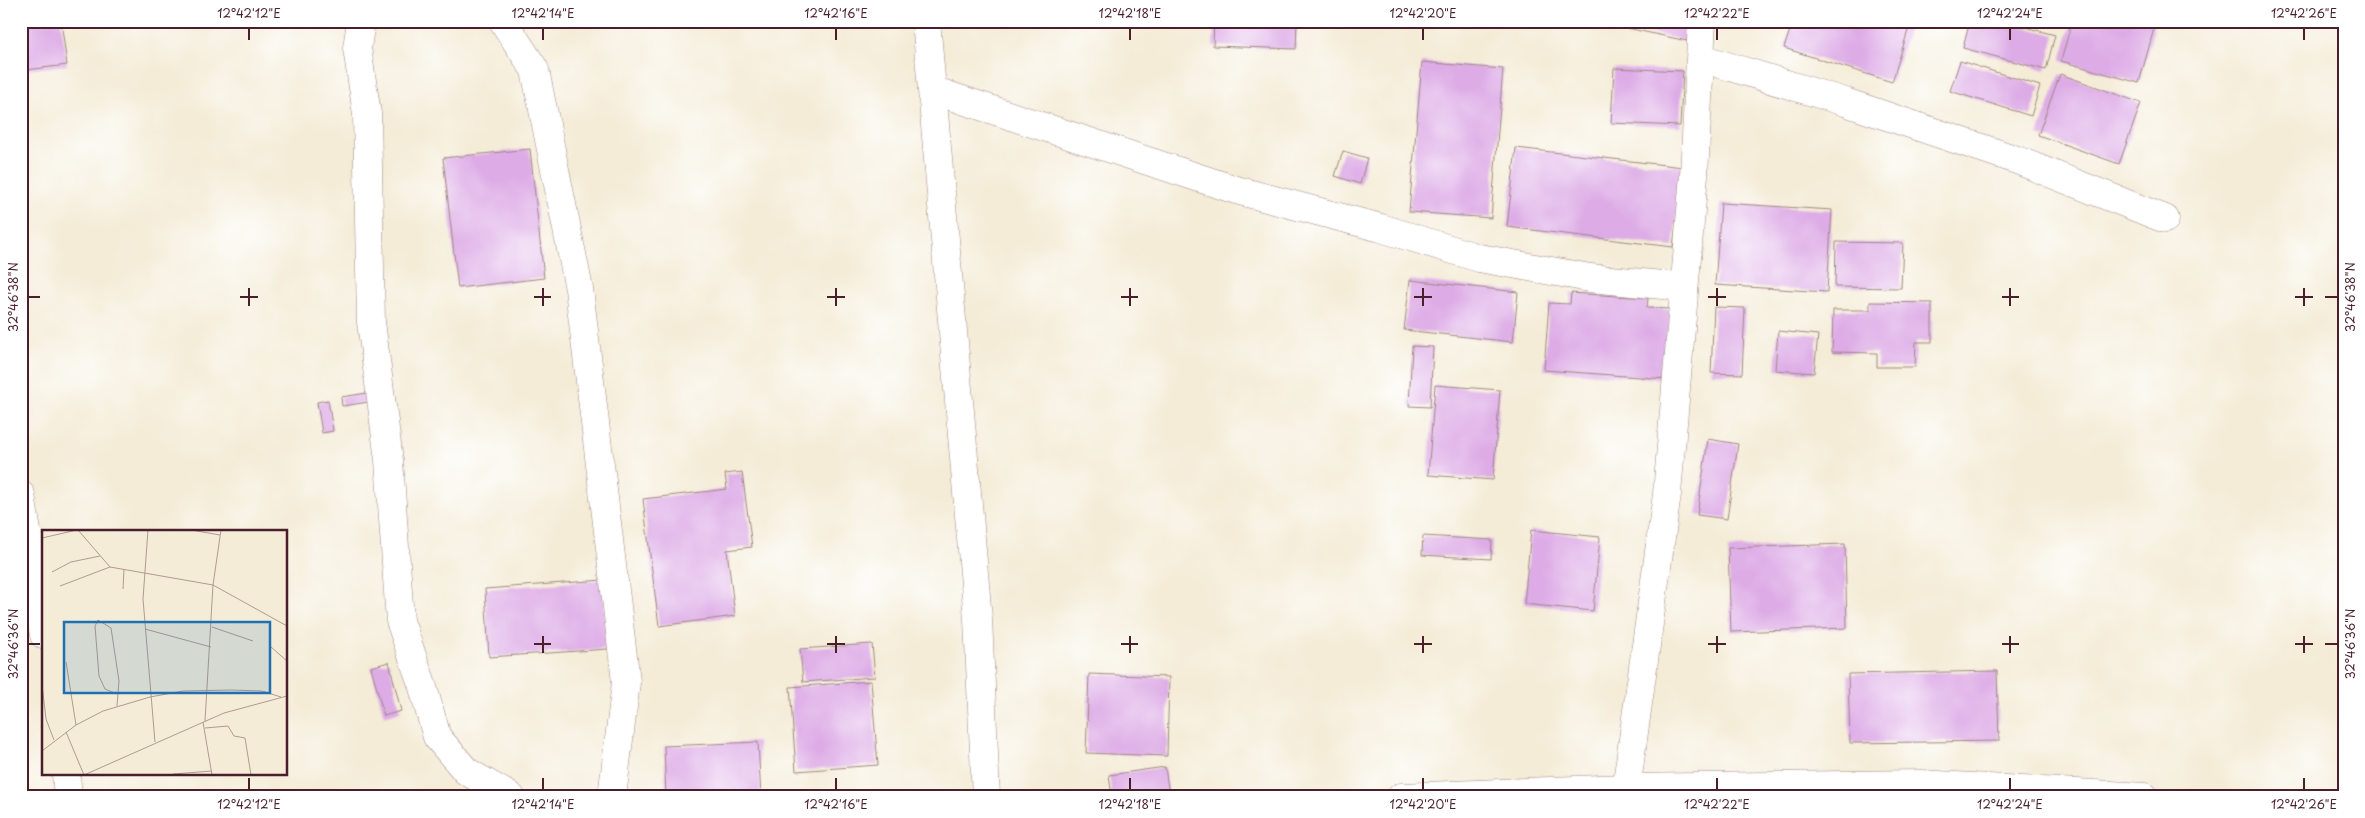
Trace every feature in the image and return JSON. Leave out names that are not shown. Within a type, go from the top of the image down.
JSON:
[{"type":"street","points":[[362,21],[357,48],[367,114],[371,322],[390,460],[400,620],[422,684],[436,738],[466,771],[511,797]]},
{"type":"street","points":[[503,21],[535,70],[579,289],[626,682],[612,797]]},
{"type":"street","points":[[926,21],[977,609],[986,797]]},
{"type":"street","points":[[1626,792],[1666,494],[1694,175],[1702,21]]},
{"type":"street","points":[[1701,58],[1845,102],[2017,160],[2165,219]]},
{"type":"street","points":[[932,90],[1236,190],[1381,228],[1480,258],[1590,278],[1683,286]]},
{"type":"street","points":[[21,496],[42,623]]},
{"type":"street","points":[[66,776],[68,797]]},
{"type":"street","points":[[1400,797],[1921,784],[2145,797]]},
{"type":"building","points":[[61,21],[67,65],[26,70],[21,24]]},
{"type":"building","points":[[1214,21],[1297,21],[1296,49],[1213,46]]},
{"type":"building","points":[[1629,21],[1691,21],[1687,41],[1627,28]]},
{"type":"building","points":[[1793,21],[1911,21],[1892,82],[1784,48]]},
{"type":"building","points":[[1970,21],[2002,21],[2055,35],[2046,70],[1963,48]]},
{"type":"building","points":[[2072,21],[2156,21],[2139,83],[2061,61]]},
{"type":"building","points":[[1960,61],[2040,86],[2031,116],[1950,91]]},
{"type":"building","points":[[1422,62],[1503,69],[1491,218],[1409,212]]},
{"type":"building","points":[[1614,68],[1683,71],[1680,126],[1611,123]]},
{"type":"building","points":[[2060,74],[2141,103],[2119,164],[2038,135]]},
{"type":"building","points":[[1516,148],[1683,167],[1673,247],[1507,227]]},
{"type":"building","points":[[530,149],[544,278],[458,288],[443,158]]},
{"type":"building","points":[[1343,151],[1367,158],[1360,184],[1335,176]]},
{"type":"building","points":[[1721,203],[1832,210],[1827,292],[1715,285]]},
{"type":"building","points":[[1836,242],[1903,243],[1901,288],[1835,287]]},
{"type":"building","points":[[1410,280],[1518,292],[1513,342],[1404,330]]},
{"type":"building","points":[[1571,293],[1648,298],[1647,308],[1671,309],[1666,379],[1544,370],[1549,303],[1570,304]]},
{"type":"building","points":[[1870,302],[1932,303],[1932,342],[1916,342],[1915,367],[1877,367],[1877,353],[1832,352],[1833,310],[1870,310]]},
{"type":"building","points":[[1714,307],[1745,308],[1742,374],[1711,373]]},
{"type":"building","points":[[1778,331],[1818,335],[1814,373],[1775,370]]},
{"type":"building","points":[[1412,346],[1433,347],[1430,407],[1409,406]]},
{"type":"building","points":[[1435,385],[1500,390],[1493,480],[1428,475]]},
{"type":"building","points":[[374,392],[376,401],[342,406],[341,397]]},
{"type":"building","points":[[328,400],[333,431],[322,433],[317,402]]},
{"type":"building","points":[[1708,439],[1738,444],[1727,519],[1697,515]]},
{"type":"building","points":[[742,472],[752,547],[727,550],[735,616],[659,626],[643,499],[727,489],[725,474]]},
{"type":"building","points":[[1531,530],[1600,537],[1593,611],[1524,604]]},
{"type":"building","points":[[1423,536],[1492,540],[1491,559],[1422,555]]},
{"type":"building","points":[[1845,544],[1847,628],[1731,632],[1728,548]]},
{"type":"building","points":[[603,580],[608,649],[489,657],[485,589]]},
{"type":"building","points":[[872,644],[875,677],[803,682],[800,649]]},
{"type":"building","points":[[389,662],[401,711],[384,716],[371,667]]},
{"type":"building","points":[[1997,671],[1999,741],[1850,743],[1848,674]]},
{"type":"building","points":[[1089,674],[1169,677],[1167,756],[1086,753]]},
{"type":"building","points":[[871,681],[878,765],[796,771],[790,687]]},
{"type":"building","points":[[758,742],[761,797],[666,797],[664,746]]},
{"type":"building","points":[[1165,767],[1169,795],[1112,797],[1109,775]]}]
